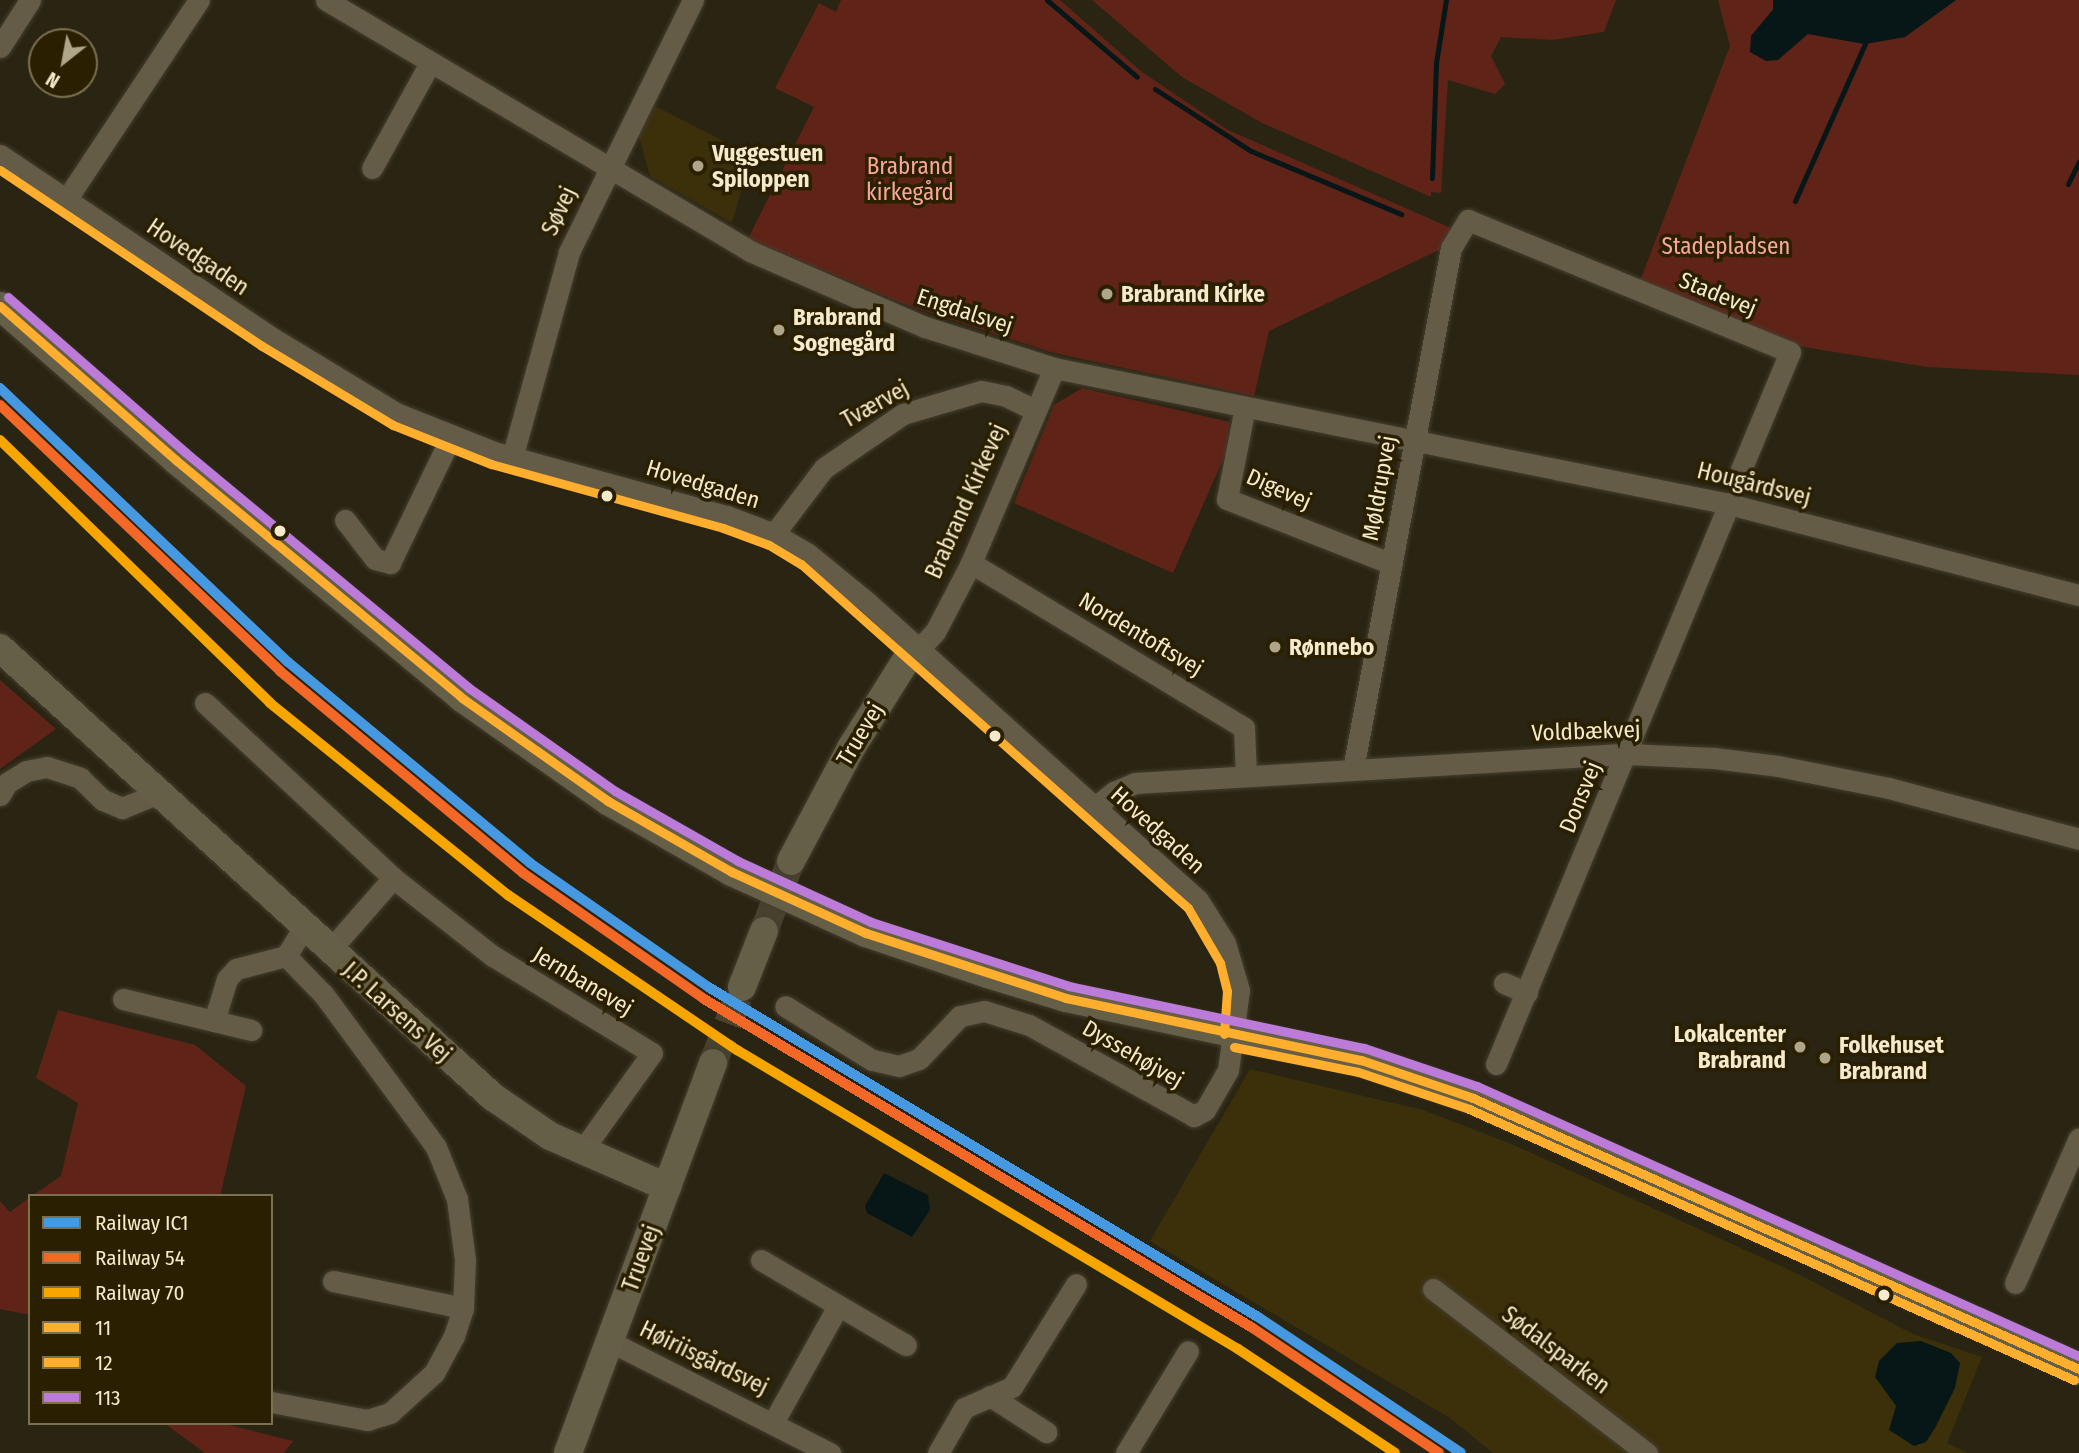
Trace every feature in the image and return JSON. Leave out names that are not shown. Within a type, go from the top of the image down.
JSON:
[{"type":"main road","points":[[0,306],[149,437],[462,698],[652,828],[781,896],[915,950],[1066,998],[1361,1060],[1473,1098],[2079,1369]]},
{"type":"main road","name":"J.P. Larsens Vej","points":[[0,648],[303,929],[493,1097],[550,1136],[581,1152],[667,1187]]},
{"type":"main road","name":"Truevej","points":[[791,861],[851,748],[908,657],[918,650]]},
{"type":"main road","points":[[741,987],[764,931]]},
{"type":"main road","name":"Truevej","points":[[568,1453],[713,1063]]},
{"type":"street","points":[[0,47],[30,0]]},
{"type":"street","points":[[66,200],[199,0]]},
{"type":"street","name":"Engdalsvej","points":[[326,0],[750,251],[837,292],[925,327],[1054,368],[1413,441]]},
{"type":"street","name":"Søvej","points":[[512,457],[569,252],[693,0]]},
{"type":"street","points":[[372,168],[430,63]]},
{"type":"street","name":"Hovedgaden","points":[[0,155],[346,385],[451,438],[690,505],[774,534],[836,576],[1198,900],[1214,922],[1239,990],[1236,1035]]},
{"type":"street","name":"Møldrupvej","points":[[1353,769],[1451,248],[1468,220]]},
{"type":"street","name":"Stadevej","points":[[1468,220],[1790,352],[1741,470]]},
{"type":"street","name":"Brabrand Kirkevej","points":[[918,650],[936,632],[971,563],[1054,368]]},
{"type":"street","name":"Tværvej","points":[[774,534],[824,468],[903,414],[982,391],[1006,396],[1035,410]]},
{"type":"street","name":"Digevej","points":[[1245,407],[1227,499],[1392,564]]},
{"type":"street","points":[[345,520],[375,559],[390,563],[451,438]]},
{"type":"street","name":"Hougårdsvej","points":[[1413,441],[1729,504],[2079,595]]},
{"type":"street","name":"Donsvej","points":[[1496,1064],[1729,504]]},
{"type":"street","name":"Nordentoftsvej","points":[[971,563],[1244,728],[1246,775]]},
{"type":"street","name":"Jernbanevej","points":[[205,704],[393,878],[502,962],[652,1053],[581,1152]]},
{"type":"street","name":"Voldbækvej","points":[[1094,808],[1114,792],[1135,783],[1626,754],[1778,766],[1889,788],[2079,839]]},
{"type":"street","points":[[0,795],[7,783],[26,771],[47,767],[80,778],[103,800],[122,808],[156,794]]},
{"type":"street","points":[[329,951],[393,878]]},
{"type":"street","points":[[214,1021],[227,979],[236,969],[286,956],[303,929]]},
{"type":"street","points":[[273,1402],[367,1420],[390,1413],[434,1373],[463,1308],[465,1260],[457,1199],[436,1147],[323,994],[286,956]]},
{"type":"street","points":[[1504,983],[1527,993]]},
{"type":"street","points":[[123,999],[251,1030]]},
{"type":"street","name":"Dyssehøjvej","points":[[785,1006],[872,1060],[899,1066],[919,1059],[960,1016],[984,1011],[1029,1025],[1194,1116],[1205,1110],[1228,1070],[1236,1035]]},
{"type":"street","points":[[2015,1283],[2079,1138]]},
{"type":"street","points":[[761,1260],[906,1345]]},
{"type":"street","points":[[332,1280],[463,1308]]},
{"type":"street","points":[[938,1453],[964,1408],[1012,1387],[1076,1284]]},
{"type":"street","name":"Sødalsparken","points":[[1433,1289],[1647,1453]]},
{"type":"street","name":"Høiriisgårdsvej","points":[[774,1421],[838,1306]]},
{"type":"street","name":"Høiriisgårdsvej","points":[[611,1342],[774,1421],[831,1453]]},
{"type":"street","points":[[1126,1453],[1188,1351]]},
{"type":"street","points":[[990,1396],[1046,1432]]},
{"type":"shaded area","points":[[1773,0],[1956,0],[1905,37],[1865,44],[1808,34],[1778,60],[1766,61],[1750,52],[1751,36],[1773,10]]},
{"type":"shaded area","name":"Vuggestuen Spiloppen","points":[[655,106],[751,155],[732,223],[650,176],[639,136]]},
{"type":"shaded area","points":[[1250,1069],[1423,1110],[1509,1143],[1796,1273],[1913,1334],[1982,1357],[1947,1443],[1968,1453],[1493,1453],[1450,1418],[1150,1241]]},
{"type":"shaded area","points":[[884,1173],[928,1195],[930,1210],[912,1237],[867,1213],[865,1206]]},
{"type":"shaded area","points":[[1921,1341],[1951,1353],[1960,1363],[1955,1388],[1935,1428],[1926,1442],[1914,1446],[1889,1430],[1896,1406],[1875,1377],[1879,1361],[1897,1343]]},
{"type":"green space","name":"Brabrand kirkegård","points":[[841,0],[1060,0],[1142,72],[1228,130],[1451,228],[1441,249],[1269,331],[1254,396],[1050,352],[904,304],[748,239],[814,107],[775,88],[819,3],[836,12]]},
{"type":"green space","points":[[1092,0],[1616,0],[1604,32],[1552,40],[1501,37],[1491,56],[1505,84],[1495,94],[1448,80],[1441,193],[1431,192],[1431,197],[1262,123],[1182,77]]},
{"type":"green space","name":"Stadepladsen","points":[[1718,0],[1773,0],[1773,9],[1751,36],[1808,34],[1865,44],[1905,37],[1956,0],[2079,0],[2079,375],[1927,367],[1804,347],[1640,281],[1730,46]]},
{"type":"green space","points":[[1082,388],[1230,422],[1225,455],[1173,573],[1014,503],[1054,405]]},
{"type":"green space","points":[[0,680],[56,729],[0,769]]},
{"type":"green space","points":[[58,1010],[195,1045],[246,1086],[220,1194],[35,1194],[61,1176],[78,1103],[36,1078]]},
{"type":"green space","points":[[28,1198],[28,1315],[0,1309],[0,1201],[10,1212]]},
{"type":"green space","points":[[167,1425],[229,1425],[293,1441],[284,1453],[205,1453]]},
{"type":"waterway","points":[[1047,0],[1137,77]]},
{"type":"waterway","points":[[1432,178],[1436,63],[1446,0]]},
{"type":"waterway","points":[[1795,201],[1865,44]]},
{"type":"waterway","points":[[1155,89],[1251,151],[1401,214]]},
{"type":"waterway","points":[[2068,184],[2079,161]]},
{"type":"tunnel","points":[[764,931],[791,861]]},
{"type":"tunnel","points":[[713,1063],[742,987]]},
{"type":"rail line","name":"IC1","points":[[0,388],[288,662],[530,863],[710,988],[1258,1317],[1461,1453]]},
{"type":"rail line","name":"54","points":[[0,405],[280,671],[523,873],[704,999],[1251,1327],[1439,1453]]},
{"type":"rail line","name":"70","points":[[0,440],[270,703],[508,895],[737,1050],[1238,1349],[1395,1453]]},
{"type":"transit line","name":"12","points":[[0,170],[262,346],[393,425],[491,464],[723,528],[769,545],[801,564],[1188,908],[1220,963],[1227,991],[1224,1034]]},
{"type":"transit line","name":"113","points":[[8,297],[185,452],[469,688],[615,791],[738,861],[871,922],[1069,986],[1364,1048],[1477,1086],[2079,1356]]},
{"type":"transit line","name":"11","points":[[0,306],[177,461],[462,698],[608,801],[732,872],[866,933],[1066,998],[1361,1060],[1473,1098],[2079,1369]]},
{"type":"transit line","name":"12","points":[[1234,1047],[1358,1072],[1469,1109],[2074,1380]]},
{"type":"place","name":"Vuggestuen Spiloppen","points":[[698,166]]},
{"type":"place","name":"Brabrand Kirke","points":[[1107,294]]},
{"type":"place","name":"Brabrand Sognegård","points":[[779,330]]},
{"type":"place","name":"Rønnebo","points":[[1275,647]]},
{"type":"place","name":"Lokalcenter Brabrand","points":[[1800,1047]]},
{"type":"place","name":"Folkehuset Brabrand","points":[[1825,1058]]}]
